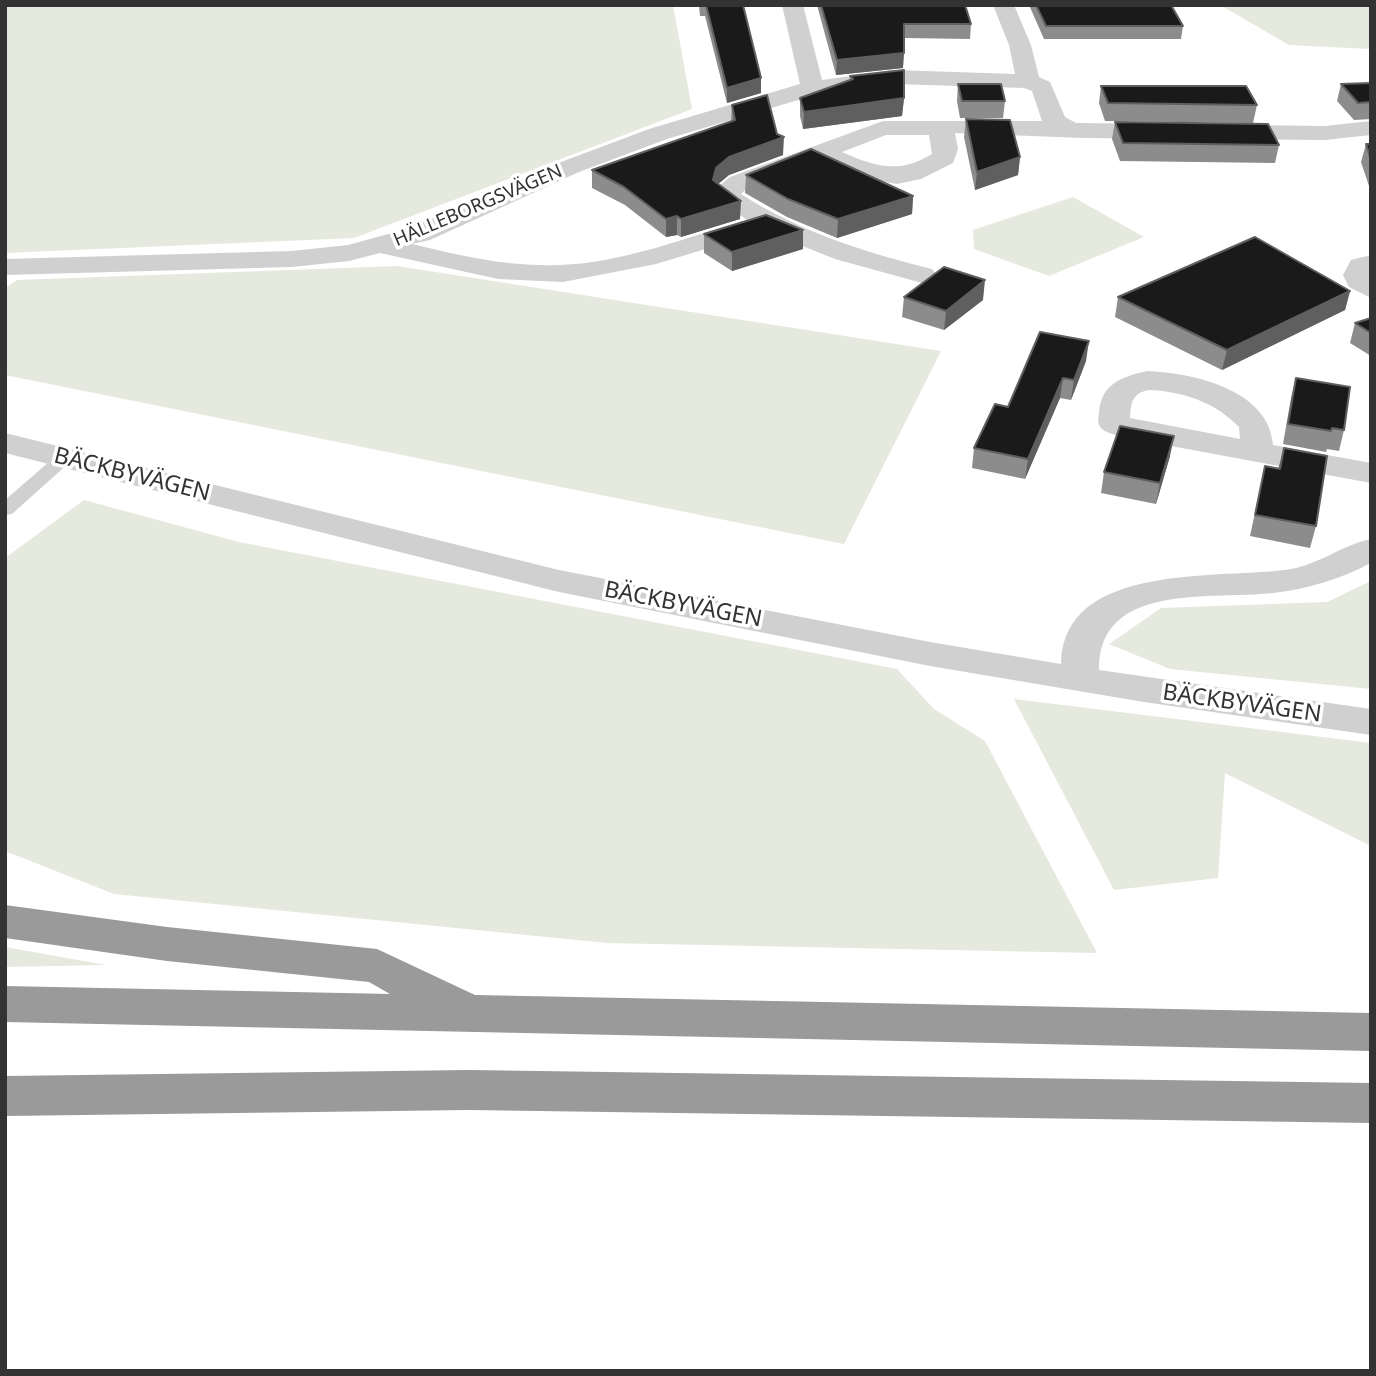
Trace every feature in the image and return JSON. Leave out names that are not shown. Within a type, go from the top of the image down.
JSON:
[{"type":"highway","points":[[5,921],[167,944],[377,966],[468,1013]]},
{"type":"highway","points":[[5,1004],[1371,1032]]},
{"type":"highway","points":[[5,1096],[469,1090],[1371,1103]]},
{"type":"highway","points":[[5,1107],[62,1095]]},
{"type":"street","points":[[792,5],[812,88]]},
{"type":"street","points":[[1003,5],[1020,45],[1028,81],[1042,87],[1054,121],[1070,129]]},
{"type":"street","name":"HÄLLEBORGSVÄGEN","points":[[5,267],[292,259],[384,246],[419,234],[570,167],[648,137],[812,88],[894,77],[1028,81]]},
{"type":"street","points":[[821,152],[866,173],[895,177],[944,158],[946,149],[941,134],[947,127]]},
{"type":"street","points":[[922,275],[829,250],[765,223],[726,196],[727,192],[739,182],[883,128],[1325,133],[1371,128]]},
{"type":"street","points":[[1325,133],[1338,145],[1371,152]]},
{"type":"street","points":[[384,246],[486,267],[553,274],[630,260],[765,223]]},
{"type":"street","points":[[1371,263],[1361,266],[1357,275],[1359,281],[1371,290]]},
{"type":"street","name":"BÄCKBYVÄGEN","points":[[5,443],[559,581],[930,654],[1371,722]]},
{"type":"street","points":[[1257,450],[1371,472]]},
{"type":"street","points":[[1080,678],[1082,645],[1099,615],[1138,595],[1294,579],[1347,562],[1371,549]]},
{"type":"lane","points":[[5,510],[64,458]]},
{"type":"shaded area","points":[[5,5],[673,5],[692,109],[354,238],[5,253]]},
{"type":"shaded area","points":[[1220,5],[1371,5],[1371,49],[1289,45]]},
{"type":"shaded area","points":[[1073,197],[1144,237],[1049,276],[974,249],[973,230]]},
{"type":"shaded area","points":[[397,266],[941,351],[844,544],[5,375],[5,288],[17,280]]},
{"type":"shaded area","points":[[84,500],[239,542],[897,669],[934,709],[985,741],[1097,953],[607,943],[114,894],[5,851],[5,558]]},
{"type":"shaded area","points":[[1371,581],[1371,689],[1170,669],[1109,644],[1161,608],[1327,602]]},
{"type":"shaded area","points":[[1014,699],[1371,743],[1371,846],[1225,773],[1218,878],[1114,890]]},
{"type":"shaded area","points":[[5,947],[106,965],[5,967]]},
{"type":"building","points":[[706,5],[743,5],[761,78],[727,88]]},
{"type":"building","points":[[821,5],[965,5],[971,24],[904,24],[904,53],[837,60]]},
{"type":"building","points":[[1036,5],[1171,5],[1183,26],[1046,26]]},
{"type":"building","points":[[904,70],[904,98],[804,112],[800,98],[853,79],[850,76]]},
{"type":"building","points":[[1371,83],[1371,102],[1358,103],[1341,84]]},
{"type":"building","points":[[958,84],[1001,84],[1005,101],[962,101]]},
{"type":"building","points":[[1101,86],[1246,86],[1257,105],[1108,103]]},
{"type":"building","points":[[767,95],[777,134],[784,137],[729,157],[716,168],[713,180],[741,201],[681,219],[677,216],[666,219],[624,187],[592,170],[735,120],[732,105]]},
{"type":"building","points":[[966,119],[1010,120],[1020,157],[977,172]]},
{"type":"building","points":[[1115,122],[1268,124],[1279,145],[1123,143]]},
{"type":"building","points":[[1366,144],[1371,144],[1371,160]]},
{"type":"building","points":[[811,149],[913,196],[838,219],[788,199],[746,175]]},
{"type":"building","points":[[766,215],[803,230],[732,252],[704,234]]},
{"type":"building","points":[[1255,237],[1350,291],[1227,350],[1118,297]]},
{"type":"building","points":[[944,267],[985,280],[946,311],[904,297]]},
{"type":"building","points":[[1371,318],[1371,333],[1355,323]]},
{"type":"building","points":[[1040,332],[1089,341],[1074,380],[1063,378],[1028,459],[974,448],[995,404],[1008,407]]},
{"type":"building","points":[[1296,378],[1350,387],[1344,430],[1332,428],[1331,431],[1288,424]]},
{"type":"building","points":[[1120,426],[1174,436],[1160,483],[1104,472]]},
{"type":"building","points":[[1284,448],[1327,456],[1316,526],[1255,515],[1265,466],[1280,469]]}]
